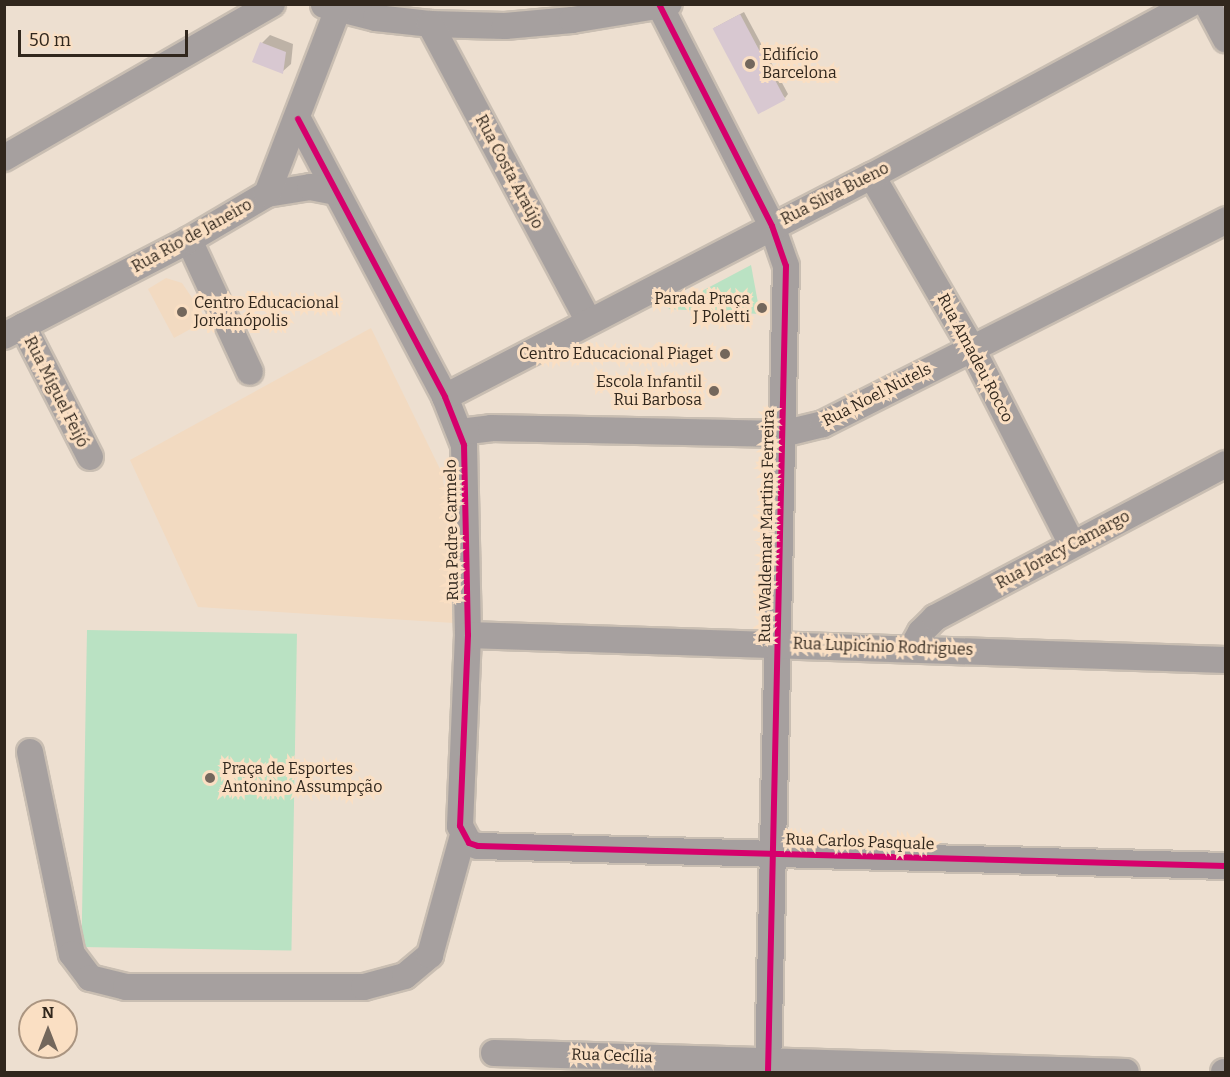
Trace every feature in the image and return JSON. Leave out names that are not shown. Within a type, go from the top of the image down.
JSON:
[{"type":"street","points":[[4,158],[272,4]]},
{"type":"street","name":"Rua Silva Bueno","points":[[445,397],[588,320],[872,176],[1190,4]]},
{"type":"street","points":[[1207,4],[1226,39]]},
{"type":"street","points":[[334,6],[430,24],[505,26],[663,6]]},
{"type":"street","name":"Rua Rio de Janeiro","points":[[14,331],[189,240],[267,194],[298,119],[334,6]]},
{"type":"street","name":"Rua Waldemar Martins Ferreira","points":[[663,6],[772,226],[786,266],[768,1067]]},
{"type":"street","name":"Rua Costa Araújo","points":[[430,24],[588,320]]},
{"type":"street","name":"Rua Padre Carmelo","points":[[30,752],[72,954],[90,978],[126,987],[364,987],[405,976],[430,955],[463,835],[468,635],[465,460],[460,432],[445,397],[298,119]]},
{"type":"street","name":"Rua Amadeu Rocco","points":[[872,176],[971,346],[1072,544]]},
{"type":"street","points":[[267,194],[310,187],[335,192]]},
{"type":"street","name":"Rua Noel Nutels","points":[[460,432],[491,428],[782,434],[823,424],[859,408],[971,346],[1226,220]]},
{"type":"street","points":[[189,240],[250,372]]},
{"type":"street","name":"Rua Miguel Feijó","points":[[14,331],[90,457]]},
{"type":"street","name":"Rua Joracy Camargo","points":[[912,648],[921,632],[935,618],[1226,464]]},
{"type":"street","name":"Rua Lupicínio Rodrigues","points":[[468,635],[1226,660]]},
{"type":"street","name":"Rua Carlos Pasquale","points":[[463,835],[478,846],[772,852],[1226,866]]},
{"type":"street","name":"Rua Cecília","points":[[494,1053],[768,1067],[1126,1072]]},
{"type":"shaded area","name":"Centro Educacional Jordanópolis","points":[[166,278],[182,283],[207,320],[174,338],[148,289]]},
{"type":"shaded area","points":[[371,328],[443,475],[454,623],[198,607],[130,460]]},
{"type":"green space","points":[[751,265],[760,314],[668,309]]},
{"type":"green space","name":"Praça de Esportes Antonino Assumpção","points":[[87,630],[297,634],[291,951],[81,947]]},
{"type":"building","name":"Edifício Barcelona","points":[[740,14],[786,100],[758,114],[713,29]]},
{"type":"building","points":[[260,42],[286,52],[283,74],[252,62]]},
{"type":"cycle path","points":[[659,4],[772,226],[786,266],[768,1072]]},
{"type":"cycle path","points":[[298,119],[445,397],[464,445],[468,635],[460,826],[469,843],[478,846],[1226,866]]},
{"type":"place","name":"Edifício Barcelona","points":[[750,64]]},
{"type":"place","name":"Parada Praça J Poletti","points":[[762,308]]},
{"type":"place","name":"Centro Educacional Jordanópolis","points":[[182,312]]},
{"type":"place","name":"Centro Educacional Piaget","points":[[725,354]]},
{"type":"place","name":"Escola Infantil Rui Barbosa","points":[[714,391]]},
{"type":"place","name":"Praça de Esportes Antonino Assumpção","points":[[210,778]]}]
